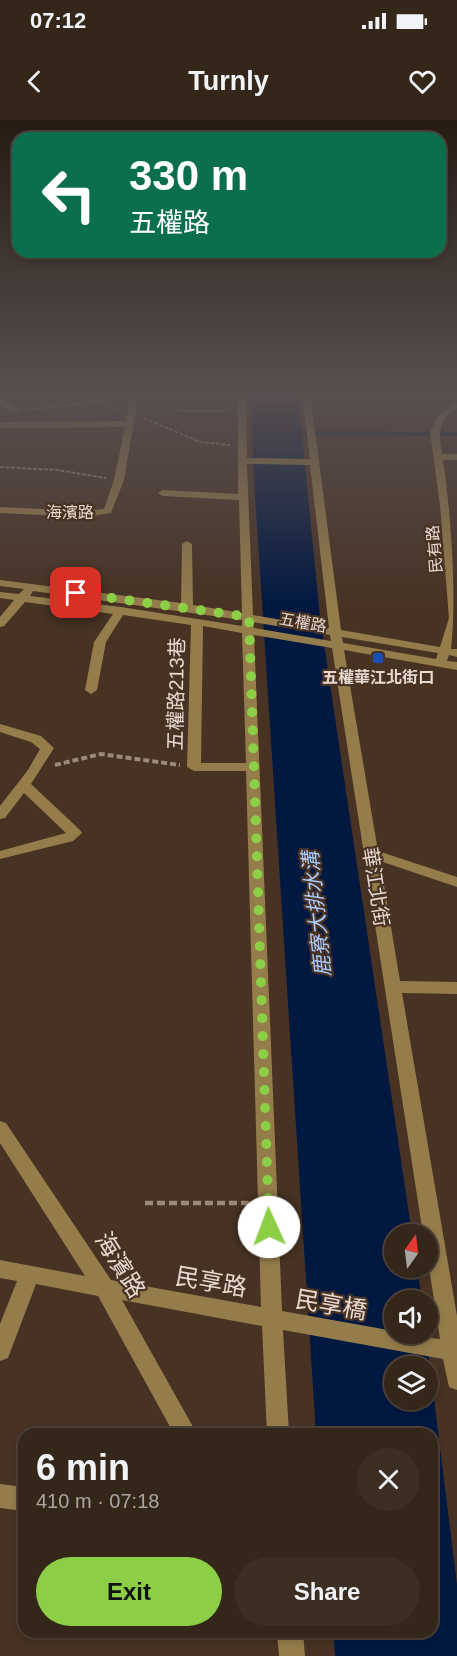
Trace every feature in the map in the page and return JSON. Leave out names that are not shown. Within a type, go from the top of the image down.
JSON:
[{"type":"street","name":"海濱路","points":[[0,510],[85,514],[108,511],[122,465]]},
{"type":"street","points":[[246,465],[244,496],[255,625],[253,767],[278,1428]]},
{"type":"street","name":"華江北街","points":[[310,465],[332,638],[455,1352],[457,1380]]},
{"type":"street","name":"民有路","points":[[439,465],[455,618],[443,657]]},
{"type":"street","points":[[163,493],[231,498],[244,496]]},
{"type":"street","points":[[445,505],[457,505]]},
{"type":"street","points":[[187,544],[187,608]]},
{"type":"street","name":"五權路","points":[[0,583],[187,608],[255,625],[443,657],[457,666]]},
{"type":"street","points":[[0,624],[32,587]]},
{"type":"street","name":"五權路","points":[[0,595],[197,622],[255,625]]},
{"type":"street","points":[[91,690],[100,642],[121,610]]},
{"type":"street","name":"五權路213巷","points":[[194,767],[197,622]]},
{"type":"street","name":"五權路","points":[[443,657],[457,653]]},
{"type":"street","points":[[0,728],[36,739],[47,748],[0,815]]},
{"type":"street","points":[[194,767],[253,767]]},
{"type":"street","points":[[0,855],[68,838],[75,833],[23,784]]},
{"type":"street","points":[[370,852],[457,882]]},
{"type":"street","points":[[392,987],[457,988]]},
{"type":"street","name":"海濱路","points":[[3,1139],[105,1289],[183,1428]]},
{"type":"street","name":"民享路","points":[[0,1269],[272,1320]]},
{"type":"street","points":[[0,1351],[29,1276]]},
{"type":"street","name":"民享橋","points":[[272,1320],[455,1352]]},
{"type":"street","points":[[0,1496],[18,1498]]},
{"type":"street","points":[[290,1638],[292,1656]]},
{"type":"path","name":"海濱路","points":[[0,467],[57,470],[119,480]]},
{"type":"path","points":[[33,771],[100,754],[194,767]]},
{"type":"path","points":[[145,1203],[268,1203]]},
{"type":"water","name":"鹿寮大排水溝","points":[[253,465],[305,465],[320,617],[411,1224],[384,1224],[384,1278],[419,1278],[420,1290],[384,1290],[384,1344],[427,1344],[429,1356],[384,1356],[384,1410],[435,1410],[438,1428],[316,1428]]},
{"type":"water","points":[[438,1431],[457,1585],[457,1656],[335,1656],[334,1638],[438,1638]]},
{"type":"place","name":"五權華江北街口","points":[[378,658]]},
{"type":"route","points":[[76,593],[249,617],[269,1227]]}]
